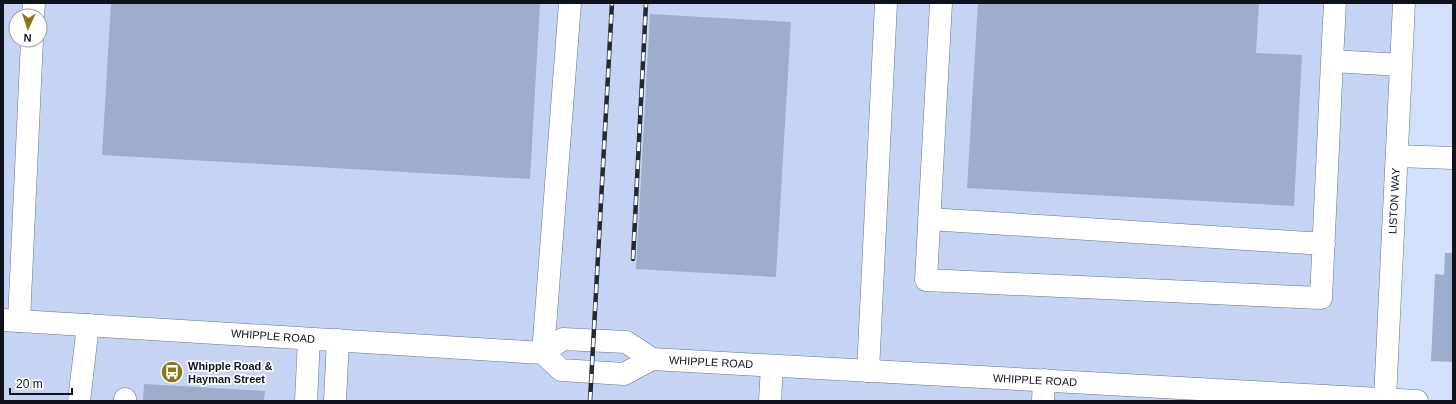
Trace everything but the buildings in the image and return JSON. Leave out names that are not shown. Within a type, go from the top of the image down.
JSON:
[{"type":"main road","points":[[570,3],[543,353],[561,370],[624,374],[652,359]]},
{"type":"main road","points":[[868,371],[886,3]]},
{"type":"main road","points":[[941,3],[926,280],[1321,298],[1335,3]]},
{"type":"main road","name":"LISTON WAY","points":[[1385,399],[1404,3]]},
{"type":"main road","points":[[11,320],[31,48]]},
{"type":"main road","points":[[1332,61],[1401,65]]},
{"type":"main road","points":[[1397,156],[1453,158]]},
{"type":"main road","points":[[929,219],[1324,244]]},
{"type":"main road","name":"WHIPPLE ROAD","points":[[11,320],[543,353],[563,339],[626,342],[652,359],[868,371],[1044,391],[1417,401]]},
{"type":"main road","points":[[79,401],[88,325]]},
{"type":"main road","points":[[306,401],[309,339]]},
{"type":"main road","points":[[335,401],[338,340]]},
{"type":"main road","points":[[770,401],[772,366]]},
{"type":"shaded area","points":[[3,3],[1404,3],[1385,398],[1417,401],[3,401]]},
{"type":"railway","points":[[590,401],[612,3]]},
{"type":"railway","points":[[633,259],[646,3]]},
{"type":"place","name":"Whipple Road & Hayman Street","points":[[172,372]]}]
